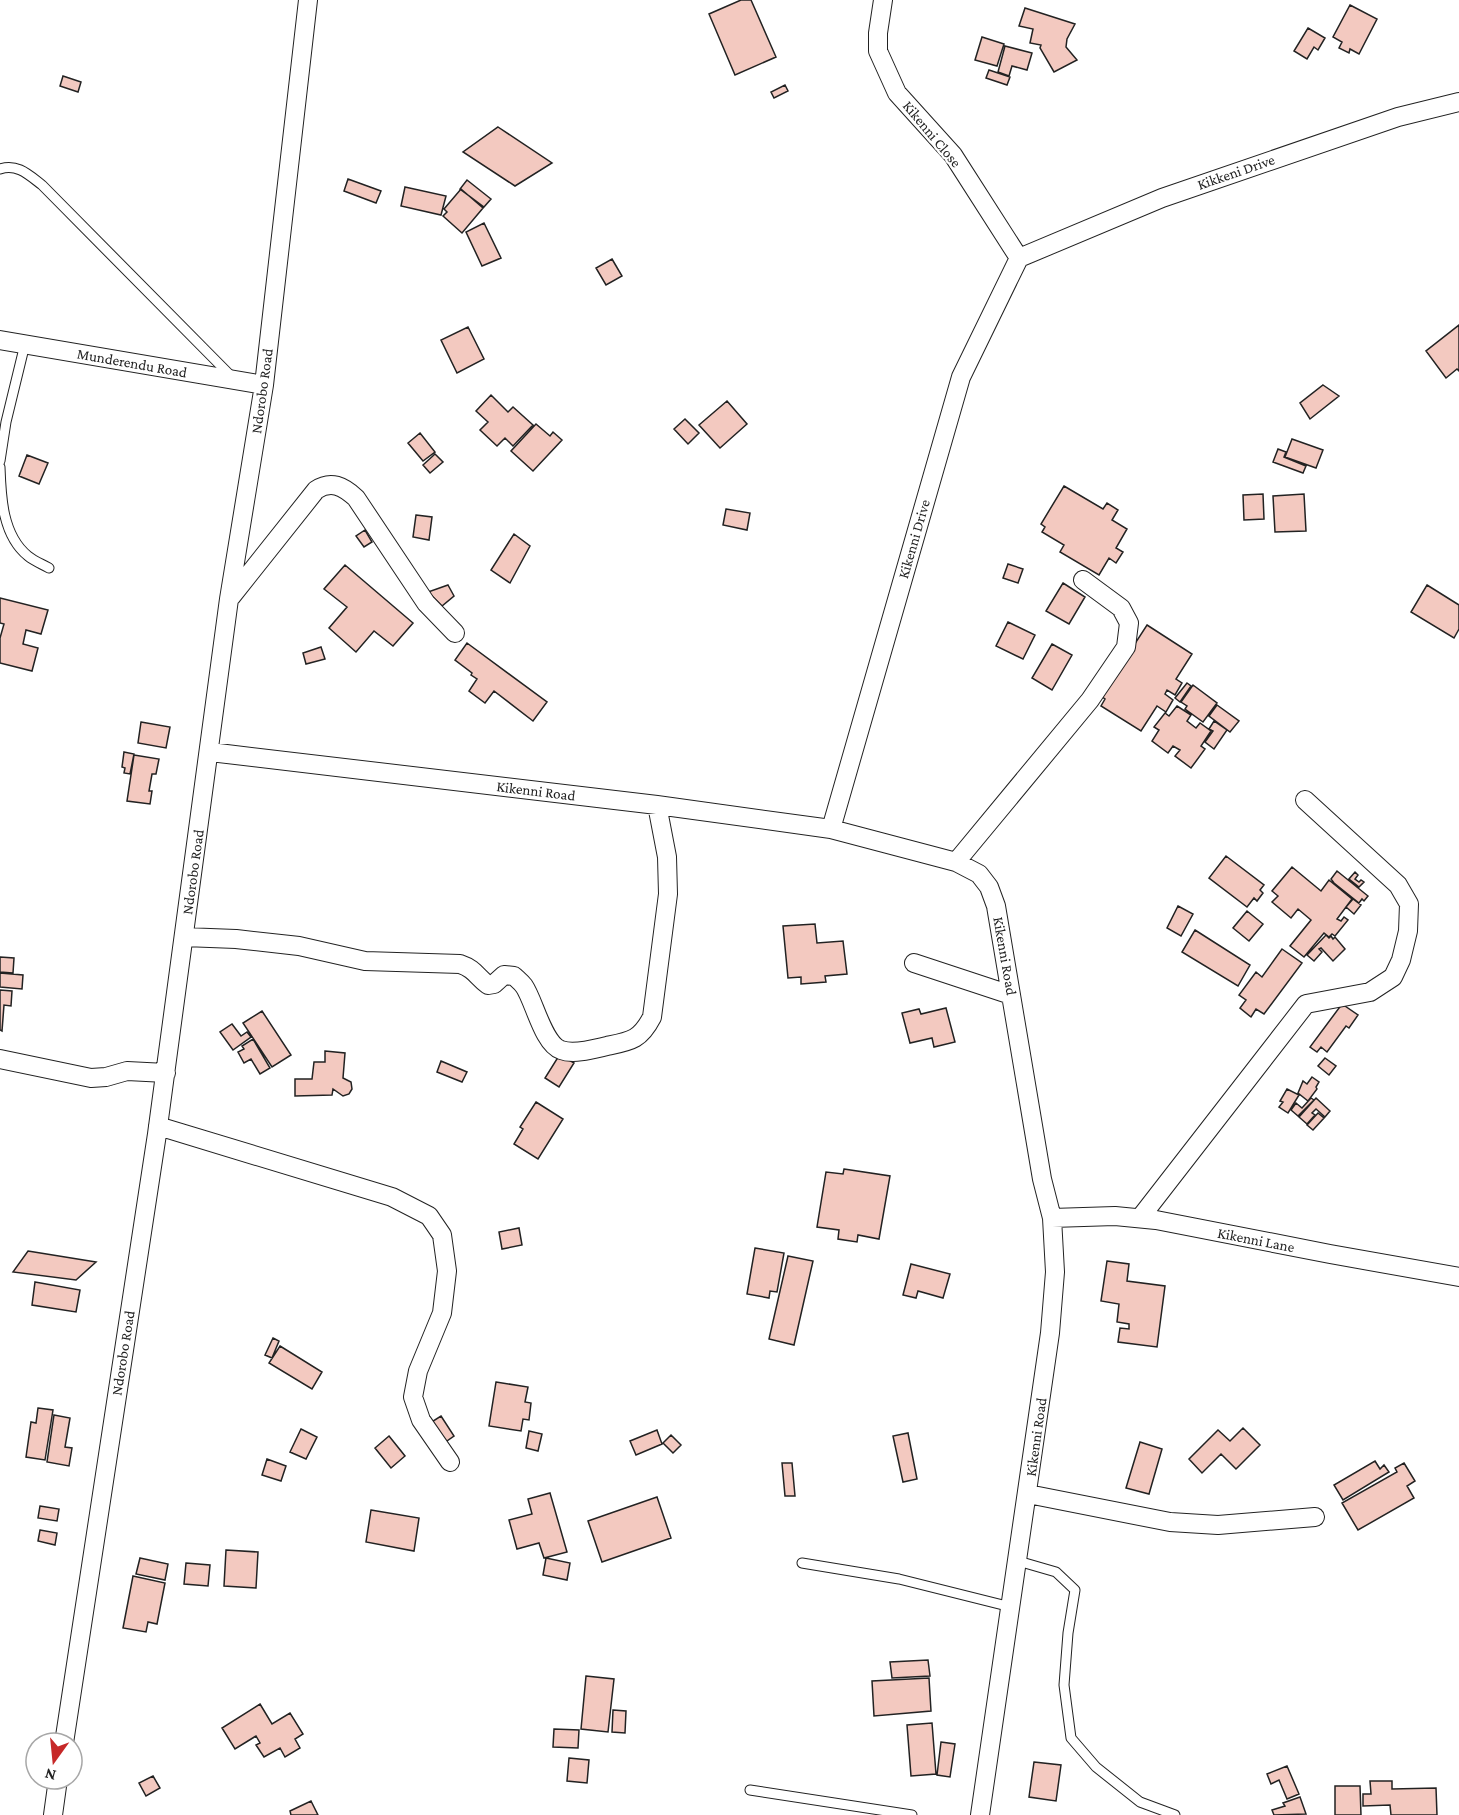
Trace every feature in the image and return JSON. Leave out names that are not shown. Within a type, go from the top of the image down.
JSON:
[{"type":"street","name":"Ndorobo Road","points":[[66,1731],[166,1073],[230,598],[264,385],[308,0]]},
{"type":"street","name":"Kikenni Close","points":[[883,0],[878,51],[897,93],[953,155],[1019,258]]},
{"type":"street","name":"Kikkeni Drive","points":[[1019,258],[1162,198],[1398,117],[1459,102]]},
{"type":"street","name":"Kikenni Drive","points":[[831,829],[961,377],[1019,258]]},
{"type":"street","name":"Munderendu Road","points":[[0,340],[264,385]]},
{"type":"street","points":[[230,598],[316,490],[323,485],[333,484],[342,487],[356,498],[426,603],[455,633]]},
{"type":"street","points":[[956,862],[1090,700],[1126,647],[1130,623],[1121,608],[1083,580]]},
{"type":"street","name":"Kikenni Road","points":[[210,752],[657,805],[831,829],[956,862],[979,874],[989,887],[996,906],[1042,1179],[1052,1218],[1055,1272],[1050,1334],[1028,1494],[980,1815]]},
{"type":"street","points":[[1140,1218],[1306,1004],[1371,992],[1393,977],[1401,960],[1408,931],[1409,904],[1398,885],[1305,800]]},
{"type":"street","points":[[184,937],[236,939],[299,946],[365,961],[460,964],[469,966],[488,985],[494,984],[504,975],[514,976],[525,986],[538,1020],[555,1047],[561,1051],[592,1049],[632,1040],[644,1032],[652,1017],[668,894],[667,857],[657,805]]},
{"type":"street","points":[[914,963],[1011,994]]},
{"type":"street","points":[[0,1059],[91,1078],[106,1077],[127,1071],[166,1073]]},
{"type":"street","points":[[158,1126],[392,1197],[429,1216],[442,1235],[447,1271],[442,1313],[418,1371],[412,1397],[421,1420],[450,1462]]},
{"type":"street","name":"Kikenni Lane","points":[[1052,1218],[1115,1216],[1140,1218],[1459,1276]]},
{"type":"street","points":[[1028,1494],[1170,1522],[1218,1525],[1315,1517]]},
{"type":"street","points":[[53,1815],[56,1791]]},
{"type":"lane","points":[[0,169],[8,166],[24,171],[42,185],[236,380]]},
{"type":"lane","points":[[0,460],[6,422],[25,344]]},
{"type":"lane","points":[[0,467],[1,497],[13,538],[27,556],[49,568]]},
{"type":"lane","points":[[1018,1561],[1056,1572],[1075,1590],[1068,1633],[1064,1685],[1071,1738],[1096,1767],[1140,1802],[1174,1815]]},
{"type":"lane","points":[[802,1563],[899,1579],[1011,1607]]},
{"type":"lane","points":[[750,1790],[912,1815]]},
{"type":"building","points":[[741,0],[751,0],[776,57],[735,75],[709,14]]},
{"type":"building","points":[[1350,5],[1377,19],[1359,54],[1350,49],[1349,53],[1339,48],[1342,42],[1333,37]]},
{"type":"building","points":[[1025,8],[1075,24],[1067,39],[1066,47],[1077,60],[1054,72],[1040,48],[1041,45],[1030,43],[1033,29],[1019,26]]},
{"type":"building","points":[[1308,28],[1325,38],[1318,50],[1314,47],[1307,59],[1294,51]]},
{"type":"building","points":[[982,37],[1004,44],[997,66],[975,60]]},
{"type":"building","points":[[1005,46],[1032,53],[1027,70],[1012,66],[1009,76],[998,72]]},
{"type":"building","points":[[989,70],[1010,77],[1007,85],[986,78]]},
{"type":"building","points":[[63,76],[81,82],[78,92],[60,86]]},
{"type":"building","points":[[785,85],[788,91],[774,98],[771,92]]},
{"type":"building","points":[[498,127],[552,163],[515,186],[463,152]]},
{"type":"building","points":[[348,179],[381,191],[376,203],[344,191]]},
{"type":"building","points":[[467,180],[491,199],[484,207],[460,189]]},
{"type":"building","points":[[405,187],[446,196],[441,215],[401,206]]},
{"type":"building","points":[[461,189],[483,208],[462,233],[443,216],[447,212],[444,209]]},
{"type":"building","points":[[484,223],[501,258],[482,266],[466,232]]},
{"type":"building","points":[[612,259],[622,276],[606,285],[596,268]]},
{"type":"building","points":[[1459,325],[1459,371],[1457,369],[1446,378],[1426,351]]},
{"type":"building","points":[[468,327],[484,359],[457,373],[441,340]]},
{"type":"building","points":[[1323,385],[1339,396],[1310,419],[1300,403]]},
{"type":"building","points":[[491,395],[508,412],[513,407],[533,425],[513,446],[505,438],[497,446],[480,430],[488,422],[476,411]]},
{"type":"building","points":[[727,401],[747,424],[720,448],[699,425]]},
{"type":"building","points":[[685,419],[699,433],[688,444],[674,429]]},
{"type":"building","points":[[536,424],[550,436],[553,432],[562,440],[533,471],[511,451]]},
{"type":"building","points":[[420,433],[435,452],[423,461],[408,443]]},
{"type":"building","points":[[1292,439],[1323,450],[1316,468],[1285,457]]},
{"type":"building","points":[[1278,449],[1286,452],[1284,457],[1306,466],[1303,473],[1273,462]]},
{"type":"building","points":[[435,454],[443,462],[430,473],[423,465]]},
{"type":"building","points":[[27,455],[48,463],[39,484],[19,476]]},
{"type":"building","points":[[1064,486],[1103,509],[1107,503],[1118,510],[1112,520],[1127,529],[1116,548],[1123,552],[1116,563],[1109,558],[1099,575],[1060,552],[1064,545],[1042,532],[1045,527],[1041,524]]},
{"type":"building","points":[[1263,494],[1264,519],[1244,520],[1243,495]]},
{"type":"building","points":[[1304,494],[1306,531],[1275,532],[1273,496]]},
{"type":"building","points":[[726,509],[750,513],[747,530],[723,525]]},
{"type":"building","points":[[416,515],[432,517],[429,540],[413,537]]},
{"type":"building","points":[[365,530],[372,542],[364,547],[356,536]]},
{"type":"building","points":[[514,534],[530,546],[510,583],[491,570]]},
{"type":"building","points":[[1008,564],[1023,569],[1018,583],[1003,578]]},
{"type":"building","points":[[345,565],[413,623],[393,646],[374,631],[356,652],[329,628],[347,607],[324,589]]},
{"type":"building","points":[[1063,583],[1085,597],[1069,624],[1046,611]]},
{"type":"building","points":[[448,585],[454,596],[442,606],[428,592]]},
{"type":"building","points":[[1427,585],[1459,605],[1459,629],[1454,638],[1411,612]]},
{"type":"building","points":[[0,598],[48,610],[41,634],[26,630],[23,644],[38,648],[32,671],[0,663],[0,638],[4,624],[0,623]]},
{"type":"building","points":[[1008,622],[1035,635],[1023,659],[996,646]]},
{"type":"building","points":[[1147,625],[1192,654],[1176,679],[1182,683],[1175,695],[1167,690],[1165,694],[1173,700],[1166,712],[1157,706],[1141,731],[1101,706],[1105,699],[1101,696]]},
{"type":"building","points":[[467,643],[547,702],[533,721],[494,691],[485,703],[469,691],[477,679],[455,660]]},
{"type":"building","points":[[1052,644],[1072,655],[1052,690],[1032,678]]},
{"type":"building","points":[[321,647],[325,659],[306,664],[303,653]]},
{"type":"building","points":[[1187,683],[1191,686],[1180,702],[1175,698]]},
{"type":"building","points":[[1193,685],[1217,703],[1203,722],[1185,709],[1187,706],[1181,702]]},
{"type":"building","points":[[1217,705],[1239,721],[1230,732],[1209,716]]},
{"type":"building","points":[[1177,706],[1191,715],[1187,721],[1196,728],[1200,723],[1211,731],[1201,746],[1205,749],[1191,768],[1175,756],[1180,750],[1173,746],[1168,753],[1152,741],[1159,730],[1154,727],[1165,713],[1169,716]]},
{"type":"building","points":[[1214,721],[1227,730],[1214,749],[1205,742],[1213,731],[1209,729]]},
{"type":"building","points":[[141,722],[170,727],[166,748],[138,743]]},
{"type":"building","points":[[124,752],[134,754],[130,774],[124,773],[125,768],[122,767]]},
{"type":"building","points":[[134,755],[159,759],[156,774],[152,774],[149,791],[152,791],[150,804],[127,801]]},
{"type":"building","points":[[1226,856],[1264,885],[1260,890],[1263,893],[1257,901],[1254,898],[1247,907],[1209,878]]},
{"type":"building","points":[[1292,867],[1321,891],[1329,880],[1352,899],[1337,919],[1341,921],[1344,917],[1348,920],[1335,936],[1332,934],[1329,937],[1324,933],[1304,957],[1290,946],[1311,920],[1298,909],[1291,918],[1272,902],[1278,896],[1272,891]]},
{"type":"building","points":[[1337,871],[1368,896],[1364,901],[1362,899],[1359,903],[1334,883],[1331,879]]},
{"type":"building","points":[[1355,872],[1358,875],[1355,879],[1364,882],[1359,887],[1349,879]]},
{"type":"building","points":[[1353,899],[1361,905],[1354,914],[1346,907]]},
{"type":"building","points":[[1178,906],[1193,914],[1181,936],[1167,928]]},
{"type":"building","points":[[1247,911],[1263,924],[1249,941],[1233,928]]},
{"type":"building","points":[[815,924],[817,943],[843,941],[847,974],[825,976],[826,982],[801,984],[801,977],[788,978],[783,926]]},
{"type":"building","points":[[1195,930],[1250,965],[1238,986],[1182,952]]},
{"type":"building","points":[[1326,935],[1333,939],[1335,937],[1345,949],[1333,961],[1321,948],[1319,949],[1322,952],[1314,961],[1307,955]]},
{"type":"building","points":[[1282,949],[1302,963],[1264,1014],[1256,1009],[1251,1017],[1240,1008],[1246,1000],[1239,995],[1256,972],[1262,977]]},
{"type":"building","points":[[0,957],[14,958],[13,973],[0,972]]},
{"type":"building","points":[[0,973],[23,975],[22,989],[0,987]]},
{"type":"building","points":[[0,990],[12,991],[11,1006],[4,1005],[2,1031],[0,1030]]},
{"type":"building","points":[[1342,1004],[1358,1015],[1349,1028],[1346,1026],[1327,1052],[1321,1047],[1317,1052],[1310,1047]]},
{"type":"building","points":[[946,1008],[955,1042],[934,1047],[932,1038],[910,1043],[902,1013],[919,1009],[921,1014]]},
{"type":"building","points":[[262,1011],[291,1055],[272,1067],[243,1023]]},
{"type":"building","points":[[232,1024],[241,1036],[247,1032],[251,1037],[233,1050],[220,1032]]},
{"type":"building","points":[[253,1039],[270,1068],[260,1074],[251,1059],[244,1063],[238,1052],[244,1049],[242,1046]]},
{"type":"building","points":[[325,1051],[345,1053],[343,1078],[351,1082],[352,1089],[349,1094],[343,1096],[333,1089],[332,1095],[295,1096],[295,1079],[312,1079],[314,1062],[325,1062]]},
{"type":"building","points":[[560,1054],[574,1063],[559,1087],[545,1078]]},
{"type":"building","points":[[1325,1058],[1336,1066],[1329,1075],[1318,1066]]},
{"type":"building","points":[[441,1061],[467,1072],[462,1082],[437,1072]]},
{"type":"building","points":[[1312,1077],[1319,1082],[1308,1101],[1298,1093],[1303,1081],[1307,1084]]},
{"type":"building","points":[[1287,1089],[1299,1095],[1288,1113],[1279,1107]]},
{"type":"building","points":[[1311,1098],[1314,1100],[1298,1116],[1291,1110],[1296,1103],[1302,1108]]},
{"type":"building","points":[[1316,1098],[1330,1111],[1325,1117],[1316,1109],[1312,1113],[1315,1115],[1307,1124],[1299,1117]]},
{"type":"building","points":[[536,1102],[563,1119],[538,1159],[514,1144],[523,1129],[520,1127]]},
{"type":"building","points":[[1318,1113],[1324,1118],[1313,1130],[1307,1125]]},
{"type":"building","points":[[844,1169],[890,1176],[879,1239],[858,1235],[857,1242],[838,1239],[839,1230],[817,1227],[826,1172],[843,1174]]},
{"type":"building","points":[[519,1228],[522,1245],[502,1249],[499,1232]]},
{"type":"building","points":[[755,1248],[784,1253],[777,1292],[770,1291],[769,1298],[747,1294]]},
{"type":"building","points":[[28,1251],[96,1262],[76,1280],[13,1272]]},
{"type":"building","points":[[788,1256],[813,1261],[794,1345],[769,1339]]},
{"type":"building","points":[[1107,1261],[1129,1264],[1127,1281],[1165,1286],[1157,1347],[1118,1342],[1120,1328],[1129,1329],[1129,1324],[1117,1322],[1119,1304],[1101,1301]]},
{"type":"building","points":[[911,1264],[950,1274],[943,1298],[918,1291],[916,1298],[903,1295]]},
{"type":"building","points":[[35,1282],[80,1290],[76,1312],[32,1305]]},
{"type":"building","points":[[273,1338],[279,1341],[272,1358],[265,1355]]},
{"type":"building","points":[[280,1346],[322,1372],[312,1389],[269,1363]]},
{"type":"building","points":[[496,1382],[528,1387],[525,1402],[531,1403],[529,1420],[523,1419],[521,1431],[489,1426]]},
{"type":"building","points":[[38,1408],[53,1410],[45,1460],[26,1457],[31,1422],[36,1423]]},
{"type":"building","points":[[54,1415],[70,1418],[65,1447],[72,1448],[69,1466],[47,1462]]},
{"type":"building","points":[[441,1416],[454,1436],[444,1443],[430,1423]]},
{"type":"building","points":[[1243,1428],[1260,1445],[1236,1469],[1221,1454],[1202,1473],[1189,1459],[1218,1430],[1230,1441]]},
{"type":"building","points":[[301,1429],[317,1437],[306,1459],[290,1452]]},
{"type":"building","points":[[657,1430],[662,1444],[636,1455],[630,1441]]},
{"type":"building","points":[[529,1431],[542,1434],[538,1451],[526,1448]]},
{"type":"building","points":[[908,1433],[917,1479],[903,1482],[893,1436]]},
{"type":"building","points":[[671,1435],[681,1445],[673,1453],[663,1443]]},
{"type":"building","points":[[389,1436],[405,1456],[391,1468],[375,1448]]},
{"type":"building","points":[[1140,1442],[1162,1449],[1149,1494],[1126,1488]]},
{"type":"building","points":[[267,1459],[286,1466],[281,1481],[262,1475]]},
{"type":"building","points":[[1375,1461],[1380,1469],[1384,1465],[1389,1472],[1343,1500],[1334,1485]]},
{"type":"building","points":[[782,1463],[792,1463],[795,1496],[785,1496]]},
{"type":"building","points":[[1404,1463],[1415,1481],[1407,1486],[1414,1498],[1358,1530],[1342,1503],[1397,1472],[1395,1468]]},
{"type":"building","points":[[550,1493],[567,1552],[544,1558],[539,1543],[517,1549],[509,1520],[532,1514],[528,1499]]},
{"type":"building","points":[[657,1497],[671,1538],[602,1562],[588,1521]]},
{"type":"building","points":[[40,1506],[59,1509],[57,1521],[38,1518]]},
{"type":"building","points":[[371,1510],[419,1518],[414,1551],[366,1542]]},
{"type":"building","points":[[40,1530],[57,1533],[55,1545],[38,1541]]},
{"type":"building","points":[[226,1550],[258,1552],[256,1588],[224,1586]]},
{"type":"building","points":[[140,1558],[168,1564],[165,1580],[136,1574]]},
{"type":"building","points":[[546,1558],[570,1563],[567,1580],[543,1575]]},
{"type":"building","points":[[186,1563],[210,1565],[208,1586],[184,1584]]},
{"type":"building","points":[[133,1576],[165,1583],[157,1624],[148,1622],[146,1632],[123,1628]]},
{"type":"building","points":[[928,1660],[930,1676],[892,1678],[890,1662]]},
{"type":"building","points":[[586,1676],[614,1679],[608,1732],[581,1729]]},
{"type":"building","points":[[929,1678],[931,1711],[874,1716],[872,1681]]},
{"type":"building","points":[[260,1704],[272,1724],[290,1713],[303,1734],[295,1739],[300,1748],[285,1757],[280,1748],[264,1757],[256,1745],[260,1743],[256,1736],[235,1749],[222,1728]]},
{"type":"building","points":[[613,1710],[626,1711],[625,1733],[612,1732]]},
{"type":"building","points":[[932,1723],[936,1774],[911,1776],[907,1725]]},
{"type":"building","points":[[554,1729],[579,1730],[578,1748],[553,1747]]},
{"type":"building","points":[[941,1742],[955,1744],[950,1777],[937,1775]]},
{"type":"building","points":[[569,1758],[589,1760],[587,1783],[567,1781]]},
{"type":"building","points":[[1034,1762],[1061,1765],[1056,1801],[1029,1797]]},
{"type":"building","points":[[1287,1766],[1299,1794],[1287,1799],[1279,1780],[1271,1784],[1267,1774]]},
{"type":"building","points":[[153,1776],[160,1788],[146,1796],[139,1783]]},
{"type":"building","points":[[1370,1781],[1392,1781],[1392,1789],[1436,1788],[1437,1815],[1391,1815],[1390,1805],[1363,1806],[1363,1794],[1371,1794]]},
{"type":"building","points":[[1335,1786],[1360,1786],[1361,1815],[1335,1815]]},
{"type":"building","points":[[1300,1797],[1306,1814],[1274,1815],[1272,1810],[1285,1806],[1283,1803]]},
{"type":"building","points":[[311,1801],[318,1815],[291,1815],[290,1811]]}]
